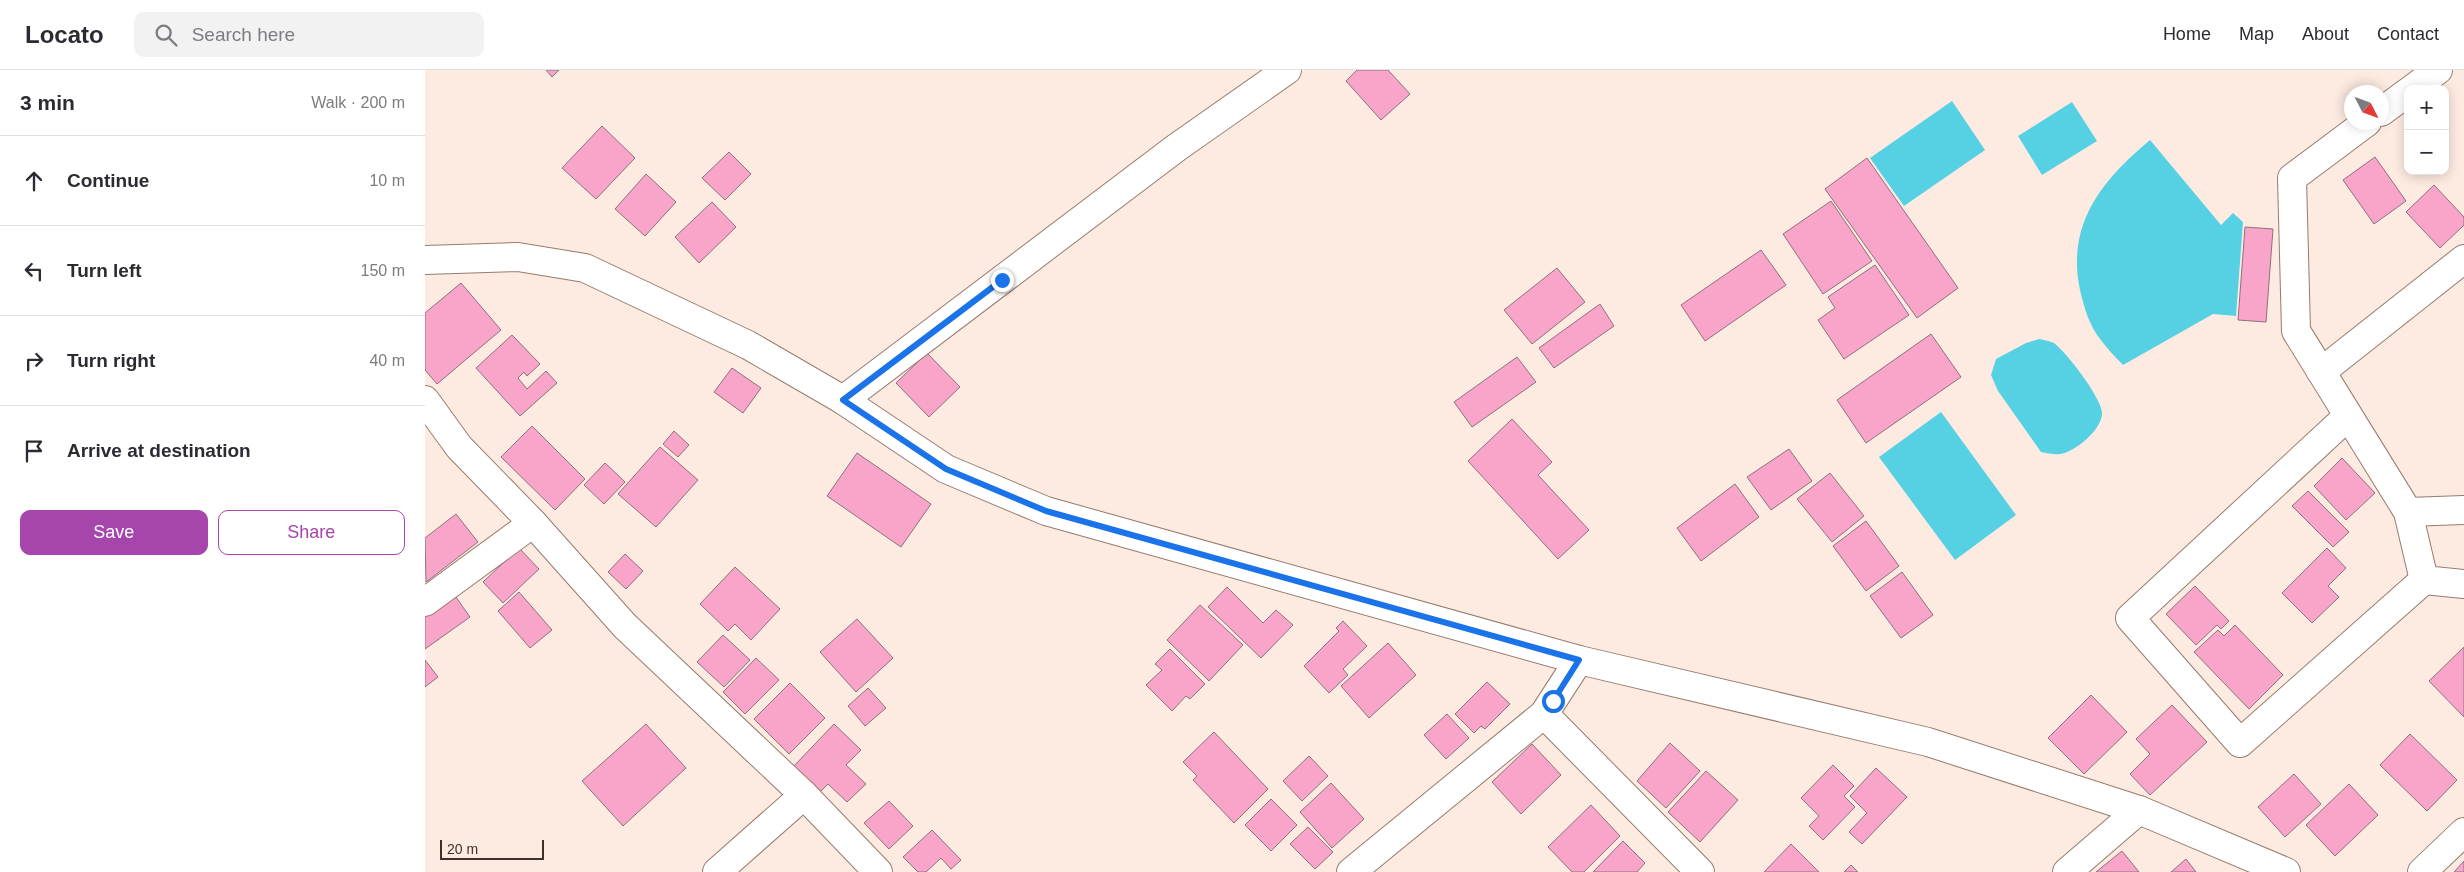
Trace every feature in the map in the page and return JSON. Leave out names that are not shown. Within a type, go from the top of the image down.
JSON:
[{"type":"street","points":[[843,400],[1176,148],[1287,70]]},
{"type":"street","points":[[2417,85],[2438,70]]},
{"type":"street","points":[[2389,106],[2404,95]]},
{"type":"street","points":[[2356,130],[2292,178],[2296,331],[2408,512],[2424,580]]},
{"type":"street","points":[[425,260],[518,257],[585,268],[748,345],[843,400],[946,469],[1046,511],[1579,660],[1928,742],[2139,810],[2286,872]]},
{"type":"street","points":[[2321,372],[2464,259]]},
{"type":"street","points":[[425,400],[459,447],[533,523],[625,626],[804,795],[878,872]]},
{"type":"street","points":[[2348,416],[2130,618],[2240,743],[2424,580],[2464,584]]},
{"type":"street","points":[[2408,512],[2464,510]]},
{"type":"street","points":[[425,602],[533,523]]},
{"type":"street","points":[[1351,872],[1545,714],[1579,660]]},
{"type":"street","points":[[1545,714],[1701,872]]},
{"type":"street","points":[[717,872],[804,795]]},
{"type":"street","points":[[2067,872],[2139,810]]},
{"type":"street","points":[[2422,872],[2464,832]]},
{"type":"water","points":[[1952,101],[1985,150],[1904,206],[1870,158]]},
{"type":"water","points":[[2072,102],[2097,141],[2042,175],[2018,136]]},
{"type":"water","points":[[2150,140],[2221,225],[2233,213],[2243,222],[2236,316],[2213,314],[2123,365],[2100,339],[2087,316],[2080,290],[2077,266],[2078,244],[2083,224],[2103,188],[2117,171]]},
{"type":"water","points":[[2039,339],[2054,343],[2067,356],[2089,386],[2102,412],[2098,425],[2087,439],[2073,449],[2060,454],[2041,452],[1998,391],[1991,375],[1996,359],[2026,343]]},
{"type":"water","points":[[1941,412],[2016,515],[1955,560],[1879,457]]},
{"type":"building","points":[[546,70],[559,70],[552,77]]},
{"type":"building","points":[[1357,70],[1388,70],[1410,94],[1381,120],[1346,81]]},
{"type":"building","points":[[602,126],[635,158],[596,199],[562,168]]},
{"type":"building","points":[[729,152],[751,174],[725,200],[702,178]]},
{"type":"building","points":[[2375,157],[2406,201],[2374,224],[2343,180]]},
{"type":"building","points":[[1867,158],[1958,288],[1917,318],[1825,189]]},
{"type":"building","points":[[646,174],[676,202],[645,236],[615,209]]},
{"type":"building","points":[[2434,185],[2464,217],[2464,225],[2440,248],[2406,212]]},
{"type":"building","points":[[1831,201],[1872,261],[1823,294],[1783,234]]},
{"type":"building","points":[[712,202],[736,227],[699,263],[675,237]]},
{"type":"building","points":[[2245,227],[2273,229],[2266,322],[2238,320]]},
{"type":"building","points":[[1761,250],[1786,285],[1705,341],[1681,305]]},
{"type":"building","points":[[1875,265],[1909,315],[1844,359],[1818,320],[1835,308],[1828,297]]},
{"type":"building","points":[[1557,268],[1585,302],[1532,344],[1504,310]]},
{"type":"building","points":[[461,283],[501,330],[437,384],[425,370],[425,313]]},
{"type":"building","points":[[1600,304],[1614,326],[1554,368],[1539,348]]},
{"type":"building","points":[[1931,334],[1961,377],[1866,443],[1837,400]]},
{"type":"building","points":[[512,335],[540,364],[527,376],[524,372],[518,378],[527,389],[546,371],[557,383],[520,416],[476,368]]},
{"type":"building","points":[[927,353],[960,387],[929,417],[896,383]]},
{"type":"building","points":[[1517,357],[1536,382],[1472,427],[1454,402]]},
{"type":"building","points":[[732,368],[761,388],[743,413],[714,392]]},
{"type":"building","points":[[1512,419],[1552,462],[1538,475],[1589,530],[1558,559],[1468,461]]},
{"type":"building","points":[[532,426],[585,479],[555,510],[501,457]]},
{"type":"building","points":[[674,431],[689,445],[678,457],[663,444]]},
{"type":"building","points":[[660,447],[698,480],[656,527],[618,494]]},
{"type":"building","points":[[1789,449],[1812,481],[1771,510],[1747,477]]},
{"type":"building","points":[[857,453],[931,504],[901,547],[827,496]]},
{"type":"building","points":[[2342,458],[2375,493],[2346,520],[2314,486]]},
{"type":"building","points":[[605,463],[625,482],[604,504],[584,485]]},
{"type":"building","points":[[1830,473],[1864,516],[1832,542],[1797,499]]},
{"type":"building","points":[[1735,484],[1759,517],[1701,561],[1677,528]]},
{"type":"building","points":[[2308,491],[2349,532],[2333,547],[2292,506]]},
{"type":"building","points":[[456,514],[478,542],[426,582],[425,538]]},
{"type":"building","points":[[1866,521],[1899,566],[1866,591],[1833,546]]},
{"type":"building","points":[[519,548],[539,569],[503,603],[483,582]]},
{"type":"building","points":[[2327,548],[2346,568],[2328,586],[2339,597],[2312,623],[2282,593]]},
{"type":"building","points":[[625,554],[643,571],[626,589],[608,572]]},
{"type":"building","points":[[735,567],[780,609],[751,640],[735,624],[728,631],[700,604]]},
{"type":"building","points":[[1902,572],[1933,615],[1901,638],[1870,596]]},
{"type":"building","points":[[2195,586],[2229,621],[2221,629],[2217,625],[2196,645],[2166,614]]},
{"type":"building","points":[[1227,587],[1263,623],[1276,610],[1293,625],[1261,658],[1208,607]]},
{"type":"building","points":[[519,592],[552,630],[530,648],[498,611]]},
{"type":"building","points":[[453,593],[470,617],[425,649],[425,613]]},
{"type":"building","points":[[1200,605],[1243,645],[1209,681],[1167,640]]},
{"type":"building","points":[[857,619],[893,658],[856,692],[820,652]]},
{"type":"building","points":[[1343,621],[1367,646],[1343,669],[1348,675],[1329,693],[1304,666],[1339,631],[1336,628]]},
{"type":"building","points":[[2235,625],[2283,675],[2249,709],[2194,652],[2218,630],[2224,636]]},
{"type":"building","points":[[723,635],[750,660],[724,687],[697,662]]},
{"type":"building","points":[[1388,643],[1416,675],[1369,718],[1341,686]]},
{"type":"building","points":[[2464,647],[2464,717],[2429,681]]},
{"type":"building","points":[[1170,649],[1205,684],[1190,699],[1186,696],[1172,711],[1146,685],[1162,670],[1155,664]]},
{"type":"building","points":[[756,658],[779,680],[745,714],[723,692]]},
{"type":"building","points":[[425,660],[438,677],[425,687]]},
{"type":"building","points":[[1487,682],[1510,704],[1485,729],[1481,726],[1474,733],[1455,714]]},
{"type":"building","points":[[790,683],[825,718],[789,754],[754,719]]},
{"type":"building","points":[[868,688],[886,708],[865,726],[848,706]]},
{"type":"building","points":[[2091,695],[2127,732],[2084,774],[2048,738]]},
{"type":"building","points":[[2172,705],[2207,742],[2150,795],[2130,774],[2150,754],[2136,739]]},
{"type":"building","points":[[1447,714],[1469,738],[1446,759],[1424,735]]},
{"type":"building","points":[[646,724],[686,768],[623,826],[582,781]]},
{"type":"building","points":[[834,724],[861,750],[846,765],[866,784],[847,802],[828,784],[820,792],[793,767]]},
{"type":"building","points":[[1214,732],[1268,789],[1234,823],[1193,780],[1197,776],[1183,762]]},
{"type":"building","points":[[2410,734],[2457,780],[2427,811],[2380,765]]},
{"type":"building","points":[[1670,743],[1700,771],[1666,808],[1637,781]]},
{"type":"building","points":[[1532,744],[1561,775],[1521,814],[1492,782]]},
{"type":"building","points":[[1309,756],[1328,776],[1302,801],[1283,781]]},
{"type":"building","points":[[1833,765],[1854,786],[1844,796],[1855,807],[1823,840],[1809,826],[1819,816],[1801,798]]},
{"type":"building","points":[[1876,768],[1907,797],[1862,844],[1849,832],[1867,813],[1850,796]]},
{"type":"building","points":[[1706,771],[1738,800],[1700,842],[1668,812]]},
{"type":"building","points":[[2294,774],[2321,804],[2285,837],[2258,807]]},
{"type":"building","points":[[1331,783],[1364,819],[1332,848],[1300,812]]},
{"type":"building","points":[[2349,784],[2378,815],[2335,856],[2306,825]]},
{"type":"building","points":[[1271,799],[1297,825],[1271,851],[1245,825]]},
{"type":"building","points":[[889,801],[913,826],[889,849],[864,823]]},
{"type":"building","points":[[1591,805],[1620,836],[1584,872],[1572,872],[1548,847]]},
{"type":"building","points":[[1308,827],[1333,852],[1315,869],[1290,844]]},
{"type":"building","points":[[932,830],[961,860],[951,869],[941,858],[926,872],[918,872],[903,857]]},
{"type":"building","points":[[1623,841],[1645,863],[1637,872],[1593,872]]},
{"type":"building","points":[[1791,844],[1819,872],[1764,872]]},
{"type":"building","points":[[2122,851],[2139,872],[2096,872]]},
{"type":"building","points":[[2186,859],[2196,872],[2171,872]]},
{"type":"building","points":[[2464,861],[2464,872],[2454,872]]},
{"type":"building","points":[[1851,865],[1858,872],[1844,872]]},
{"type":"route","points":[[1002,280],[843,400],[946,469],[1046,511],[1579,660],[1553,701]]}]
